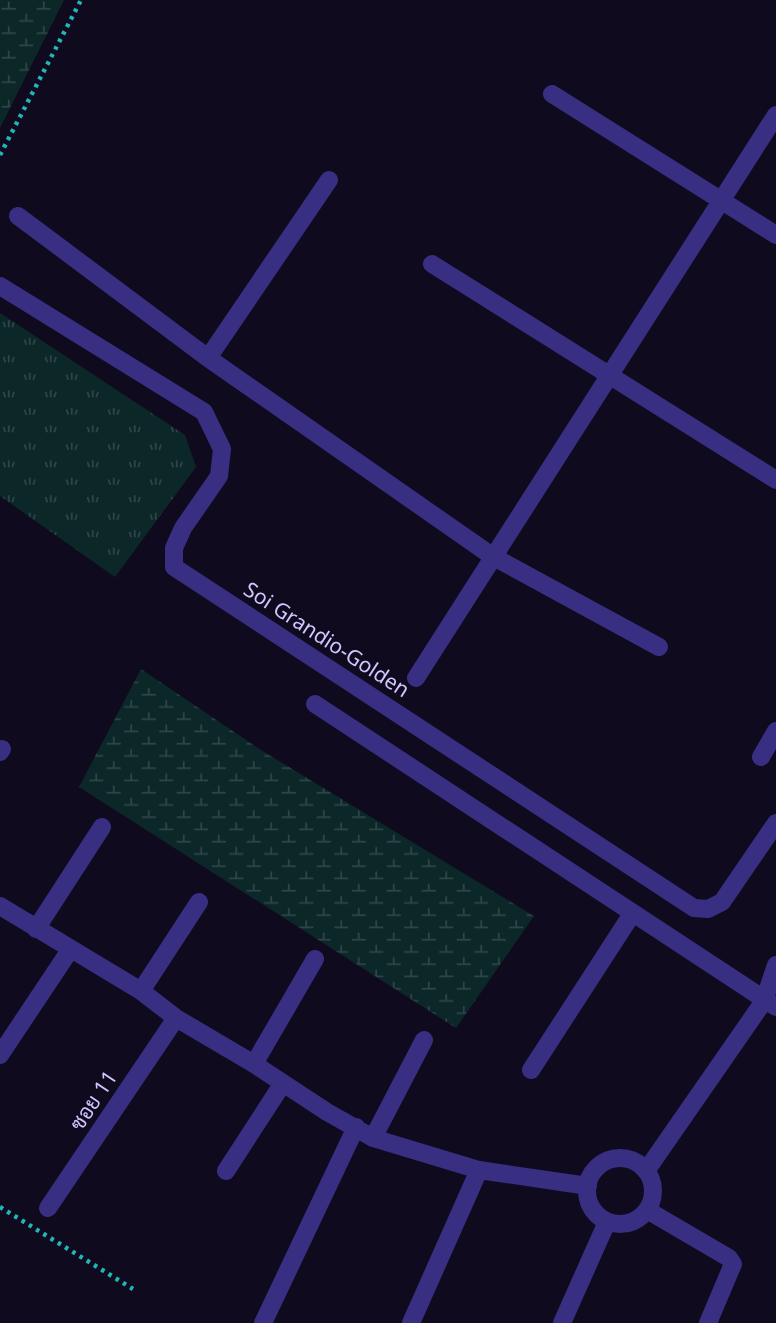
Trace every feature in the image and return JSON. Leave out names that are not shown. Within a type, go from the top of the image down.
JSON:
[{"type":"street","points":[[552,94],[776,235]]},
{"type":"street","points":[[416,678],[776,115]]},
{"type":"street","points":[[208,358],[329,180]]},
{"type":"street","points":[[18,216],[208,358],[492,556],[659,647]]},
{"type":"street","points":[[432,264],[776,480]]},
{"type":"street","name":"Soi Grandio-Golden","points":[[0,286],[204,412],[222,449],[219,476],[183,528],[174,548],[174,567],[694,908],[708,909],[722,902],[776,823]]},
{"type":"street","points":[[315,704],[632,914],[772,999]]},
{"type":"street","points":[[761,757],[776,731]]},
{"type":"street","points":[[36,929],[102,827]]},
{"type":"street","points":[[141,991],[199,902]]},
{"type":"street","points":[[0,906],[141,991],[176,1017],[373,1138],[478,1170],[588,1186]]},
{"type":"street","points":[[531,1070],[632,914]]},
{"type":"street","points":[[0,1055],[70,950]]},
{"type":"street","points":[[254,1064],[315,959]]},
{"type":"street","points":[[646,1171],[772,999],[776,965]]},
{"type":"street","name":"ซอย 11","points":[[48,1208],[176,1017]]},
{"type":"street","points":[[373,1138],[424,1040]]},
{"type":"street","points":[[226,1171],[283,1083]]},
{"type":"street","points":[[263,1323],[356,1127]]},
{"type":"street","points":[[613,1158],[634,1161],[646,1171],[653,1185],[653,1196],[647,1210],[634,1222],[623,1225],[607,1222],[593,1211],[588,1201],[588,1186],[595,1169],[613,1158]]},
{"type":"street","points":[[411,1323],[478,1170]]},
{"type":"street","points":[[647,1210],[729,1258],[733,1264],[709,1323]]},
{"type":"street","points":[[562,1323],[607,1222]]},
{"type":"path","points":[[0,155],[81,0]]},
{"type":"path","points":[[0,1208],[133,1289]]},
{"type":"green space","points":[[0,0],[64,0],[0,128]]},
{"type":"green space","points":[[0,313],[185,435],[196,467],[115,577],[0,496]]},
{"type":"green space","points":[[141,669],[261,750],[534,916],[456,1028],[79,787]]}]
